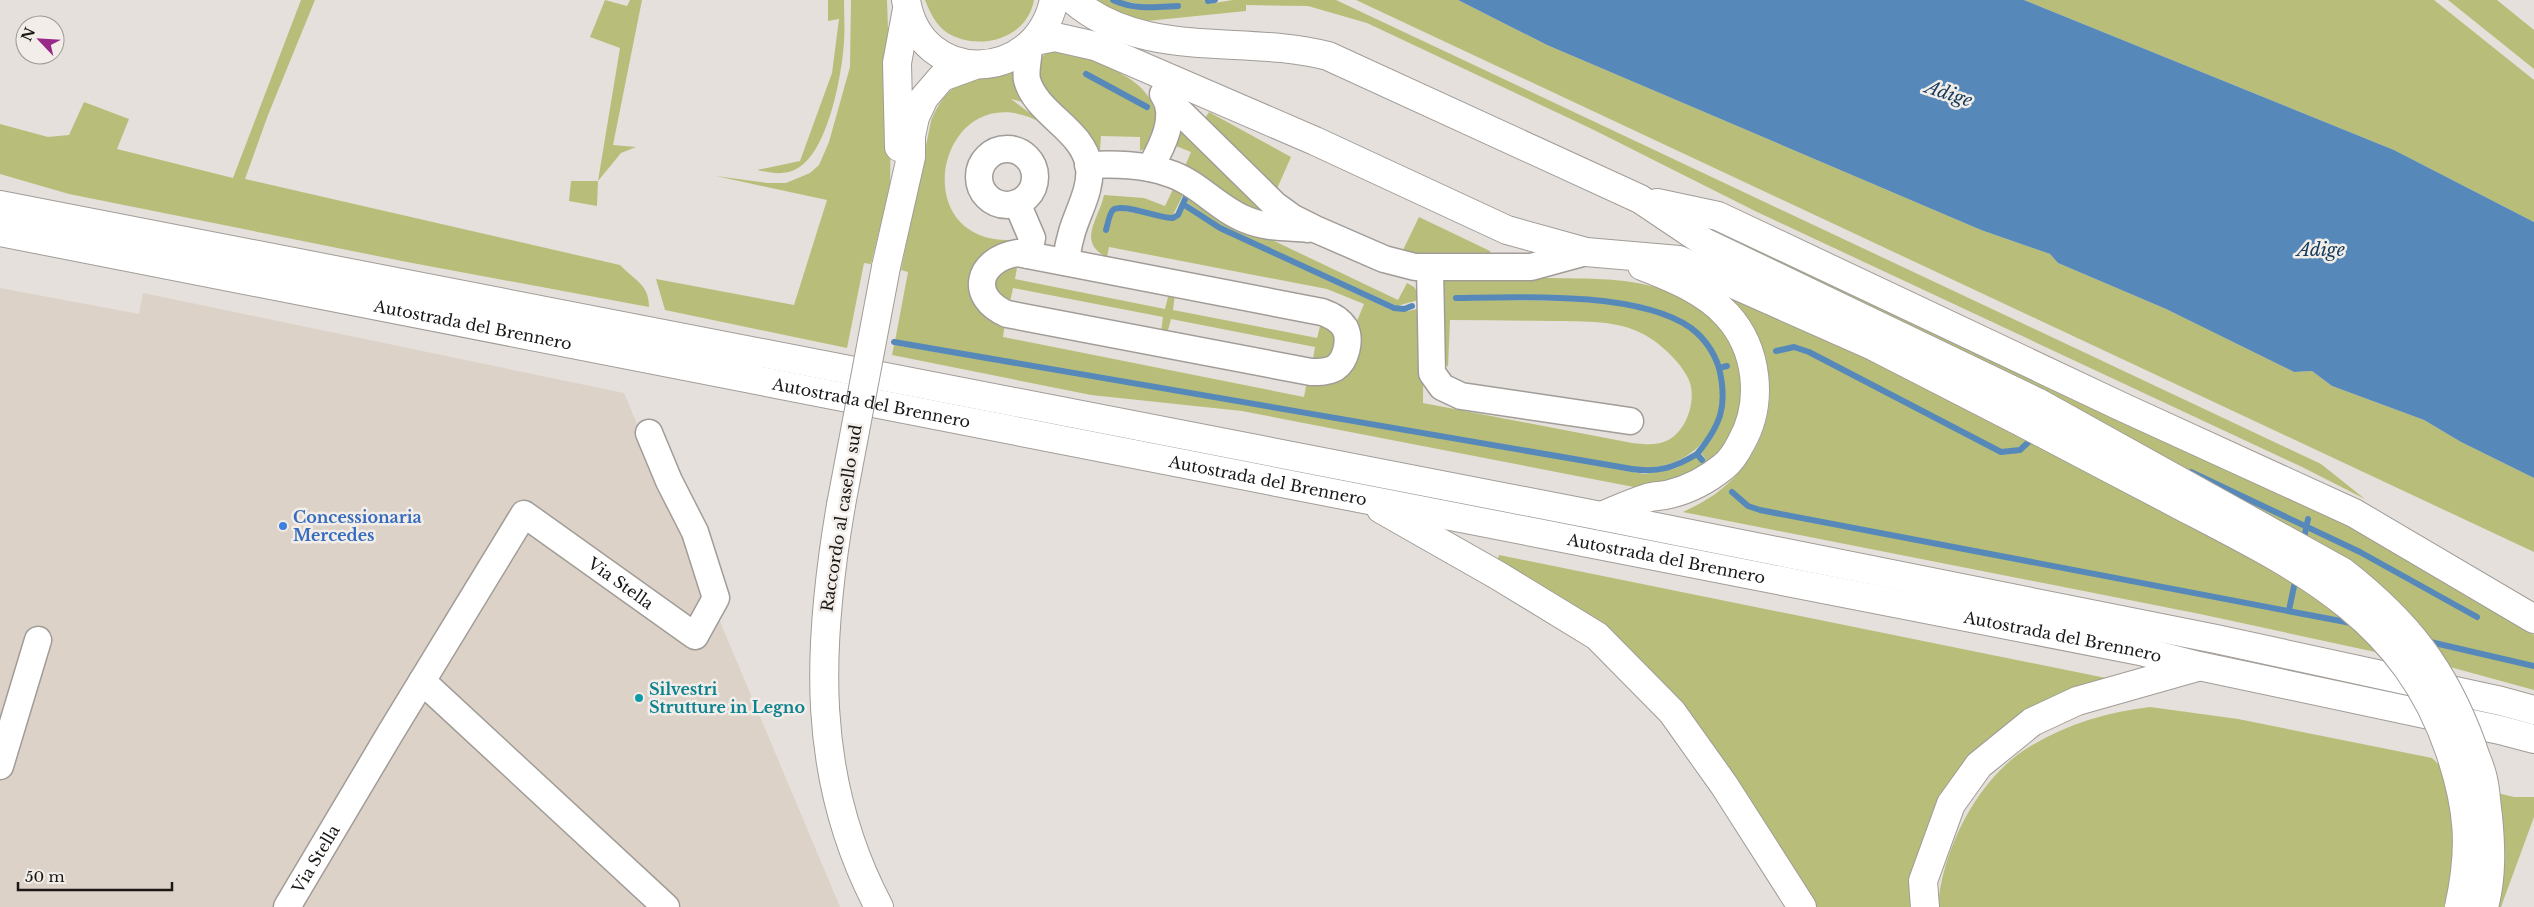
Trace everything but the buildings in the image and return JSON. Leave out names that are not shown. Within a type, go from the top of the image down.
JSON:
[{"type":"main road","name":"Raccordo al casello sud","points":[[879,907],[846,830],[830,766],[823,695],[824,621],[841,505],[886,267],[900,214],[911,157],[911,136],[924,98],[942,77],[975,65],[996,63],[1009,59],[1032,43],[1046,24],[1054,0]]},
{"type":"main road","points":[[1073,0],[1101,21],[1142,34],[1178,41],[1302,49],[1328,56],[1640,199],[1704,242],[2033,414],[2274,532],[2343,572],[2378,600],[2410,633],[2438,672],[2452,698],[2483,777],[2491,851],[2489,887],[2484,907]]},
{"type":"main road","name":"Raccordo al casello sud","points":[[906,4],[916,29],[934,50],[956,61],[975,65]]},
{"type":"main road","name":"Raccordo al casello sud","points":[[900,214],[897,63],[906,4]]},
{"type":"main road","points":[[1032,43],[1055,37],[1095,46],[1315,141],[1507,230],[1586,252],[1679,260],[1872,346],[2033,414],[2284,559],[2340,597],[2380,633],[2407,666],[2429,699],[2443,730],[2465,803],[2468,845],[2459,907]]},
{"type":"main road","points":[[1640,199],[1718,216],[2120,406],[2354,513],[2534,619]]},
{"type":"main road","name":"Autostrada del Brennero","points":[[0,205],[1601,516],[2216,639],[2501,701],[2534,710]]},
{"type":"main road","name":"Autostrada del Brennero","points":[[0,232],[2140,651],[2199,666],[2500,730],[2534,739]]},
{"type":"main road","points":[[1601,516],[1648,497],[1668,495],[1692,487],[1712,476],[1726,465],[1737,450],[1748,432],[1754,409],[1753,368],[1741,335],[1728,316],[1706,297],[1683,284],[1615,256]]},
{"type":"main road","points":[[1360,498],[1498,575],[1596,636],[1672,712],[1724,785],[1802,907]]},
{"type":"main road","points":[[1925,907],[1923,881],[1951,804],[1979,766],[2032,722],[2077,701],[2199,666]]},
{"type":"street","points":[[1032,43],[1027,79],[1036,99],[1074,138],[1085,154],[1088,165],[1089,179],[1085,197],[1071,234],[1066,262]]},
{"type":"street","points":[[1141,65],[1167,99],[1264,196],[1293,218],[1384,259],[1400,264],[1430,268],[1531,267],[1586,252]]},
{"type":"street","points":[[1150,168],[1162,146],[1169,127],[1167,99]]},
{"type":"street","points":[[1088,165],[1113,164],[1150,168],[1184,180],[1246,220],[1276,227],[1315,229]]},
{"type":"street","points":[[1017,203],[1032,238],[1028,255]]},
{"type":"street","points":[[1016,253],[1066,262],[1322,312],[1336,318],[1345,327],[1348,336],[1346,353],[1336,368],[1326,372],[1311,372],[1017,316],[994,308],[986,299],[982,289],[982,278],[987,267],[1005,255],[1016,253]]},
{"type":"street","points":[[1430,268],[1432,373],[1442,387],[1461,396],[1630,421]]},
{"type":"street","name":"Via Stella","points":[[287,907],[524,514],[695,636],[716,598],[695,532],[669,481],[649,432]]},
{"type":"street","points":[[0,766],[38,640]]},
{"type":"street","points":[[422,681],[666,907]]},
{"type":"shaded area","points":[[0,288],[139,314],[143,293],[624,393],[840,907],[0,907]]},
{"type":"green space","points":[[301,0],[315,0],[268,115],[245,179],[620,265],[644,288],[647,293],[649,307],[407,262],[69,194],[0,174],[0,124],[48,137],[69,135],[84,102],[129,119],[117,149],[233,178]]},
{"type":"green space","points":[[605,0],[627,6],[630,0],[642,0],[613,145],[636,147],[621,153],[598,181],[620,48],[590,37]]},
{"type":"green space","points":[[828,0],[844,0],[843,56],[831,111],[818,146],[809,159],[793,171],[773,173],[757,170],[800,161],[832,73],[839,19],[828,21]]},
{"type":"green space","points":[[851,0],[887,0],[891,117],[890,186],[871,264],[864,263],[847,348],[665,310],[656,279],[794,305],[827,200],[716,176],[767,183],[786,183],[810,173],[819,165],[829,142],[850,67]]},
{"type":"green space","points":[[925,0],[1034,0],[1029,14],[1022,25],[1011,33],[986,41],[972,41],[958,38],[942,29],[936,22]]},
{"type":"green space","points":[[1088,0],[1109,0],[1122,6],[1138,9],[1178,8],[1178,4],[1150,6],[1118,0],[1208,0],[1208,4],[1233,0],[1336,0],[2321,464],[2365,499],[2302,467],[1755,211],[1594,130],[1367,23],[1308,6],[1246,5],[1246,11],[1137,22]]},
{"type":"green space","points":[[1356,0],[1458,0],[1547,45],[1981,230],[2050,254],[2058,263],[2166,309],[2294,372],[2312,371],[2332,386],[2424,420],[2461,442],[2534,478],[2534,552]]},
{"type":"green space","points":[[2024,0],[2434,0],[2534,80],[2534,222],[2394,150]]},
{"type":"green space","points":[[2448,0],[2497,0],[2534,30],[2534,69]]},
{"type":"green space","points":[[1068,50],[1126,76],[1147,95],[1154,108],[1157,129],[1155,137],[1147,146],[1140,151],[1140,137],[1101,136],[1100,150],[1093,149],[1064,117],[1044,89],[1039,76],[1039,64],[1046,53]]},
{"type":"green space","points":[[1020,67],[1026,103],[1011,99],[1044,124],[1008,112],[980,118],[959,136],[947,161],[945,189],[954,215],[976,233],[1010,240],[1009,246],[983,257],[1005,322],[1003,337],[1304,397],[1307,381],[1353,331],[1364,304],[1327,289],[1109,247],[1107,257],[1098,251],[1093,244],[1091,237],[1092,229],[1104,195],[1144,198],[1165,206],[1175,185],[1247,228],[1398,300],[1407,283],[1414,287],[1422,299],[1397,306],[1221,226],[1186,202],[1188,198],[1183,195],[1172,217],[1139,208],[1112,207],[1104,229],[1109,230],[1113,214],[1117,210],[1172,221],[1178,217],[1183,207],[1216,228],[1391,310],[1409,311],[1424,307],[1423,403],[1632,443],[1662,443],[1673,437],[1685,422],[1689,414],[1692,395],[1691,386],[1684,371],[1667,351],[1653,340],[1628,328],[1606,323],[1583,321],[1450,320],[1448,367],[1443,360],[1441,282],[1449,277],[1601,279],[1648,285],[1679,296],[1705,310],[1720,326],[1732,346],[1738,367],[1741,390],[1738,412],[1731,432],[1720,451],[1689,477],[1674,482],[1639,488],[1242,411],[1091,395],[892,355],[894,345],[1215,398],[1645,474],[1677,468],[1697,456],[1701,460],[1705,458],[1701,453],[1715,434],[1722,414],[1724,381],[1722,369],[1727,368],[1727,364],[1720,364],[1705,338],[1681,320],[1655,309],[1626,302],[1562,296],[1456,296],[1456,298],[1465,300],[1572,301],[1615,305],[1656,314],[1676,322],[1700,338],[1715,359],[1722,383],[1720,408],[1711,431],[1694,450],[1671,463],[1641,468],[895,341],[908,272],[901,270],[931,121],[938,106],[956,86],[978,76]]},
{"type":"green space","points":[[1209,112],[1291,157],[1276,191],[1202,123]]},
{"type":"green space","points":[[1175,122],[1259,205],[1257,212],[1254,213],[1185,166],[1191,152],[1171,144]]},
{"type":"green space","points":[[571,181],[598,181],[597,206],[569,201]]},
{"type":"green space","points":[[1419,217],[1490,251],[1491,255],[1420,256],[1403,250]]},
{"type":"green space","points":[[1745,239],[2306,502],[2428,568],[2534,635],[2534,690],[2450,667],[2432,641],[2411,617],[1741,247]]},
{"type":"green space","points":[[1018,262],[1015,279],[1165,309],[1169,293],[1175,294],[1173,310],[1317,338],[1322,319],[1336,330],[1335,355],[1312,365],[1315,347],[1171,319],[1167,334],[1161,332],[1163,317],[1013,288],[1009,307],[993,295],[996,268]]},
{"type":"green space","points":[[1721,293],[1829,340],[2021,434],[2272,566],[2320,596],[2380,653],[2200,614],[1683,512],[1701,503],[1733,479],[1755,450],[1767,415],[1770,397],[1765,361]]},
{"type":"green space","points":[[1499,555],[2106,678],[2103,683],[1982,751],[1913,907],[1810,907],[1698,736],[1497,562]]},
{"type":"green space","points":[[2150,707],[2238,719],[2432,758],[2459,784],[2514,797],[2534,797],[2534,817],[2501,907],[1938,907],[1941,885],[1955,839],[1979,796],[2011,760],[2043,739],[2088,720],[2118,712]]},
{"type":"water","name":"Adige","points":[[1458,0],[2024,0],[2394,150],[2534,222],[2534,478],[2461,442],[2424,420],[2332,386],[2312,371],[2294,372],[2166,309],[2058,263],[2050,254],[1981,230],[1547,45]]},
{"type":"waterway","points":[[1113,0],[1137,7],[1178,6]]},
{"type":"waterway","points":[[1208,1],[1215,0]]},
{"type":"waterway","points":[[1086,74],[1147,107]]},
{"type":"waterway","points":[[1106,230],[1113,210],[1118,208],[1133,209],[1173,218],[1178,215],[1186,197]]},
{"type":"waterway","points":[[1183,204],[1220,228],[1394,308],[1404,309],[1412,306]]},
{"type":"waterway","points":[[1456,298],[1544,297],[1610,302],[1641,308],[1668,316],[1691,328],[1708,346],[1719,368],[1727,366]]},
{"type":"waterway","points":[[894,342],[1632,469],[1650,470],[1666,468],[1697,454],[1702,460]]},
{"type":"waterway","points":[[1776,351],[1794,347],[1809,352],[2001,452],[2020,450],[2034,437]]},
{"type":"waterway","points":[[1697,454],[1712,434],[1720,414],[1723,393],[1719,368]]},
{"type":"waterway","points":[[2191,472],[2360,552],[2477,617]]},
{"type":"waterway","points":[[1732,492],[1748,506],[1760,510],[2351,623]]},
{"type":"waterway","points":[[2303,543],[2308,519]]},
{"type":"waterway","points":[[2289,610],[2296,577]]},
{"type":"waterway","points":[[2426,641],[2534,666]]},
{"type":"place","name":"Concessionaria Mercedes","points":[[283,526]]},
{"type":"place","name":"Silvestri Strutture in Legno","points":[[639,698]]}]
